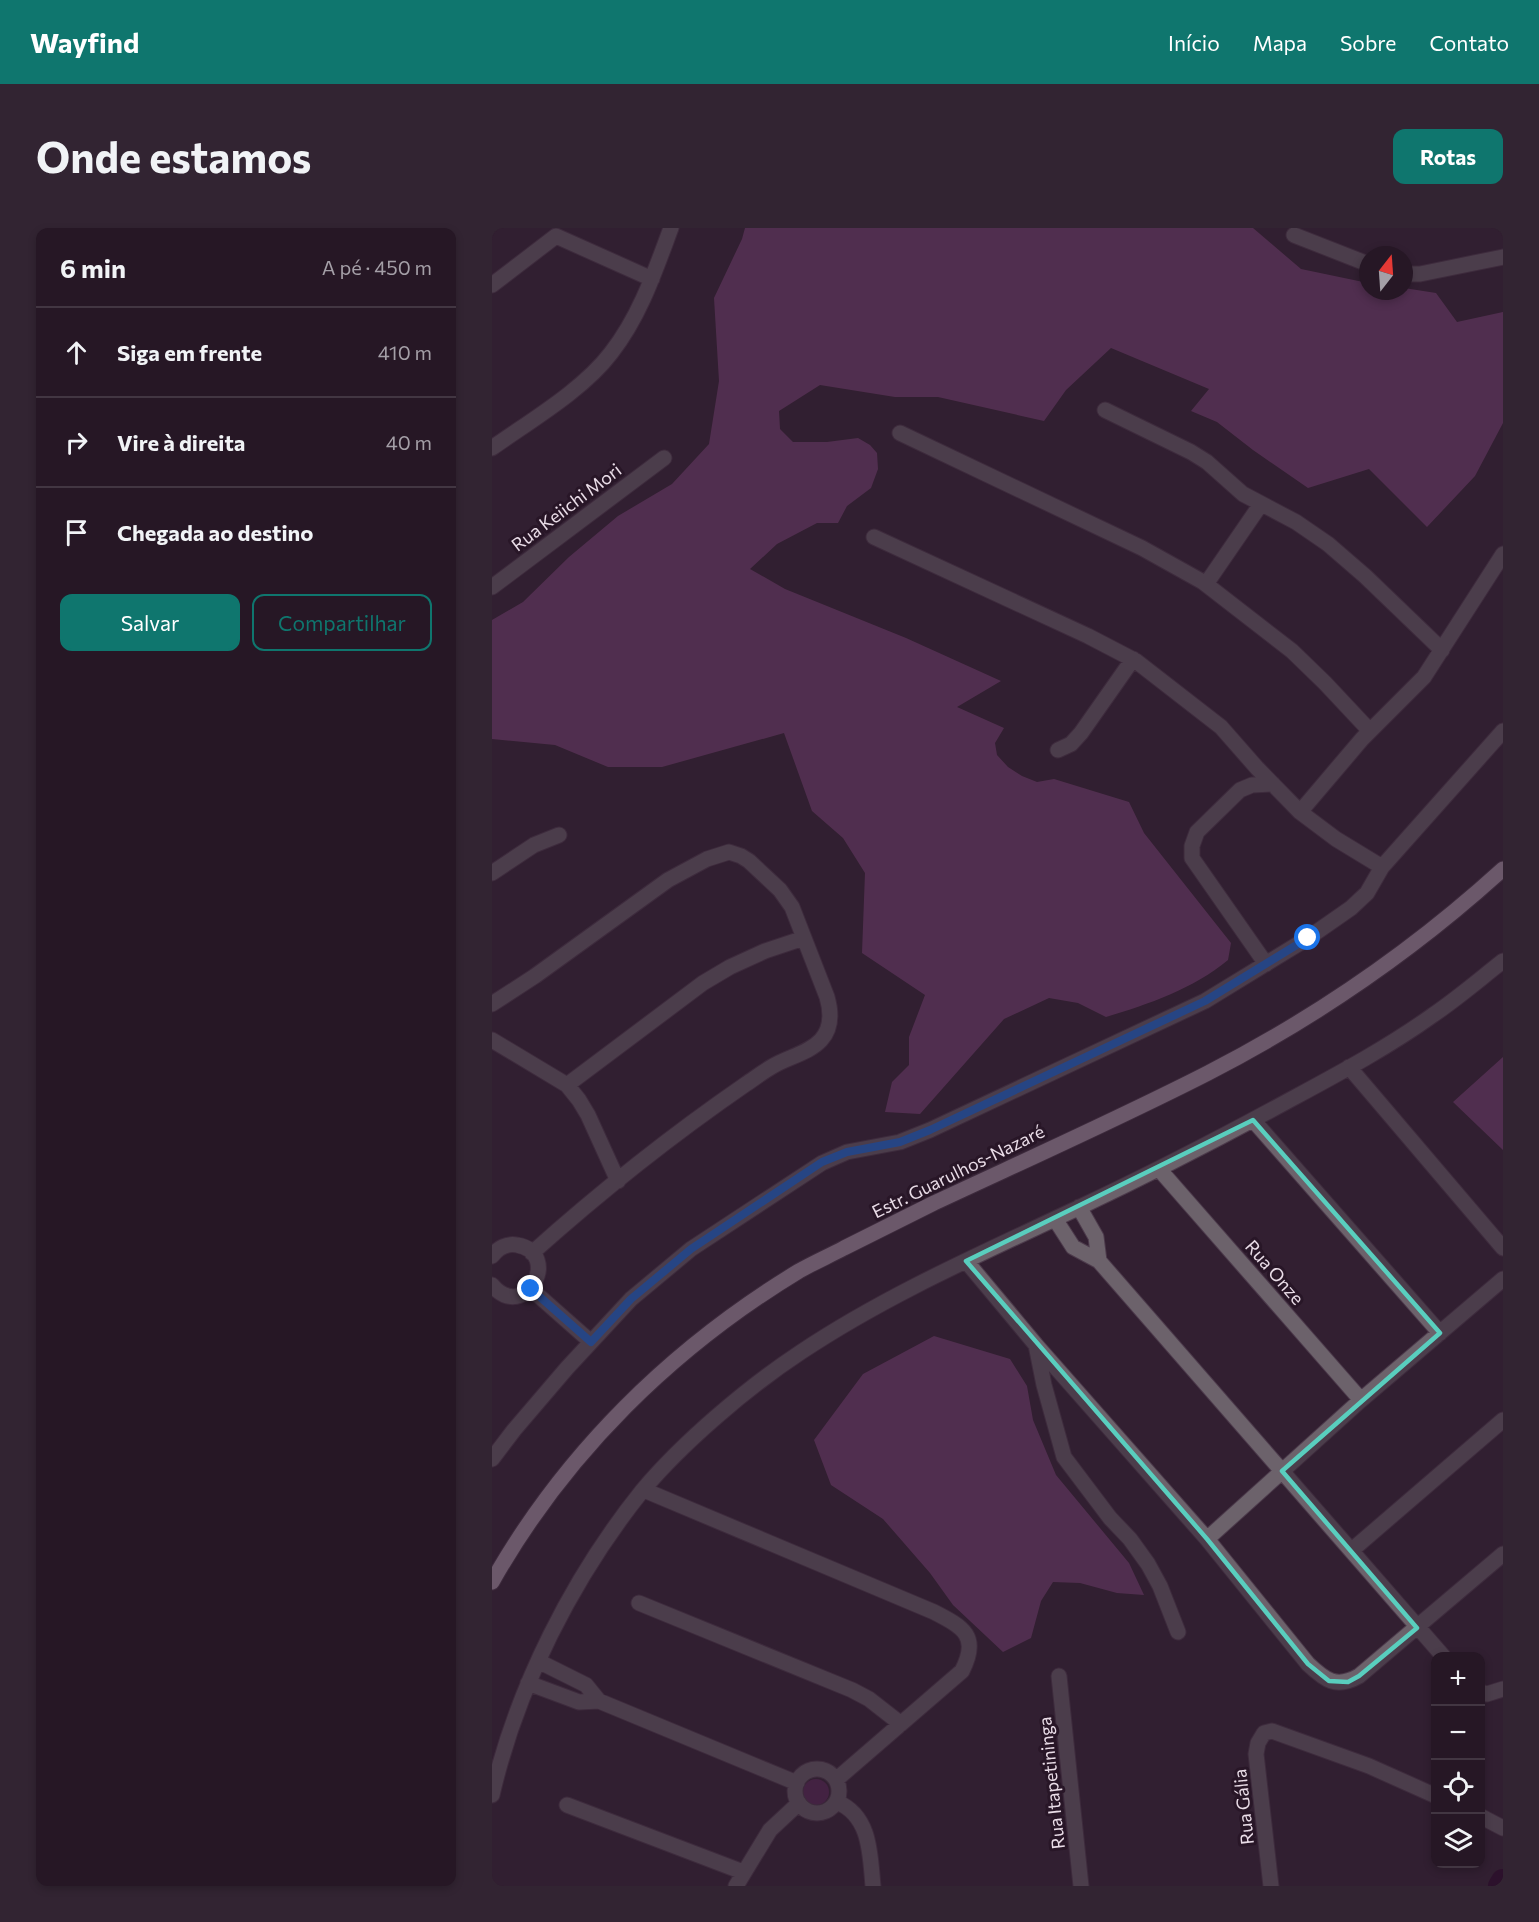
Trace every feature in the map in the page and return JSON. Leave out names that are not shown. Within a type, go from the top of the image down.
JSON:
[{"type":"main road","name":"Estr. Guarulhos-Nazaré","points":[[492,1582],[520,1535],[576,1459],[616,1415],[672,1363],[740,1309],[801,1270],[907,1216],[1208,1073],[1282,1033],[1351,989],[1410,947],[1503,869]]},
{"type":"street","points":[[492,448],[586,379],[610,355],[626,331],[652,279],[671,228]]},
{"type":"street","points":[[1294,235],[1359,260]]},
{"type":"street","points":[[492,285],[556,236],[652,279]]},
{"type":"street","points":[[1413,274],[1503,257]]},
{"type":"street","points":[[1105,410],[1191,452],[1207,462],[1243,494],[1296,522],[1328,544],[1442,650]]},
{"type":"street","points":[[900,433],[1142,548],[1206,584],[1292,651],[1370,731]]},
{"type":"street","name":"Rua Keiichi Mori","points":[[492,587],[664,458]]},
{"type":"street","points":[[1206,584],[1261,504]]},
{"type":"street","points":[[874,537],[1133,659],[1178,691],[1221,727],[1300,812],[1336,839],[1382,867]]},
{"type":"street","points":[[1300,812],[1370,731],[1424,677],[1503,554]]},
{"type":"street","points":[[1058,750],[1071,744],[1081,733],[1133,659]]},
{"type":"street","points":[[492,1459],[514,1430],[631,1299],[691,1249],[822,1162],[847,1152],[900,1142],[930,1130],[1205,1001],[1351,908],[1367,893],[1382,867],[1503,731]]},
{"type":"street","points":[[1266,964],[1192,858],[1192,846],[1197,832],[1240,790],[1252,785],[1273,784]]},
{"type":"street","points":[[492,873],[534,845],[559,835]]},
{"type":"street","points":[[492,1004],[536,976],[668,880],[719,854],[729,852],[749,861],[780,890],[792,907],[831,1010],[826,1032],[821,1041],[773,1066],[745,1084],[618,1181],[532,1253]]},
{"type":"street","points":[[567,1085],[703,983],[730,967],[765,951],[804,938]]},
{"type":"street","points":[[492,1795],[498,1767],[515,1714],[528,1683],[570,1599],[605,1542],[644,1490],[691,1440],[744,1394],[800,1353],[850,1323],[966,1261],[1160,1169],[1349,1067],[1430,1017],[1503,960]]},
{"type":"street","points":[[492,1040],[567,1085],[588,1115],[618,1181]]},
{"type":"street","points":[[1349,1067],[1503,1248]]},
{"type":"street","points":[[1253,1120],[1440,1333]]},
{"type":"street","name":"Rua Onze","points":[[1160,1169],[1361,1400]]},
{"type":"street","points":[[1079,1207],[1096,1237],[1100,1261]]},
{"type":"street","points":[[1055,1219],[1073,1247],[1100,1261],[1439,1652]]},
{"type":"street","points":[[493,1252],[510,1245],[526,1248],[537,1260],[538,1275],[531,1289],[518,1296],[502,1294],[493,1289]]},
{"type":"street","points":[[966,1261],[1036,1345],[1207,1539],[1308,1664],[1329,1681],[1348,1682],[1359,1676],[1503,1554]]},
{"type":"street","points":[[1207,1539],[1361,1400],[1503,1279]]},
{"type":"street","points":[[531,1289],[591,1342]]},
{"type":"street","points":[[1036,1345],[1044,1385],[1064,1457],[1148,1564],[1160,1586],[1178,1632]]},
{"type":"street","points":[[1352,1550],[1503,1420]]},
{"type":"street","points":[[644,1490],[934,1612],[965,1631],[970,1646],[969,1657],[962,1671],[837,1779]]},
{"type":"street","points":[[639,1603],[852,1690],[869,1699],[901,1724]]},
{"type":"street","points":[[538,1661],[586,1685],[599,1701]]},
{"type":"street","name":"Rua Itapetininga","points":[[1059,1676],[1082,1886]]},
{"type":"street","points":[[528,1683],[579,1702],[599,1701],[796,1783]]},
{"type":"street","points":[[1485,1694],[1503,1689]]},
{"type":"street","name":"Rua Gália","points":[[1271,1886],[1256,1754],[1258,1743],[1264,1734],[1272,1731],[1370,1766],[1431,1794]]},
{"type":"street","points":[[819,1769],[832,1774],[837,1779],[840,1791],[837,1802],[826,1812],[811,1813],[798,1803],[796,1783],[806,1772],[819,1769]]},
{"type":"street","points":[[837,1802],[848,1807],[858,1817],[865,1831],[873,1886]]},
{"type":"street","points":[[567,1805],[739,1879],[771,1830],[798,1803]]},
{"type":"street","points":[[1485,1819],[1503,1828]]},
{"type":"highlighted area","points":[[1253,1120],[1440,1333],[1282,1471],[1417,1628],[1359,1676],[1348,1682],[1329,1681],[1308,1664],[1207,1539],[966,1261]]},
{"type":"shaded area","points":[[745,228],[1253,228],[1301,269],[1359,281],[1359,300],[1413,300],[1413,289],[1436,293],[1457,322],[1503,312],[1503,423],[1475,476],[1427,527],[1369,469],[1308,488],[1217,422],[1191,411],[1209,389],[1111,348],[1066,390],[1044,421],[938,397],[895,397],[820,385],[779,411],[780,429],[793,442],[827,442],[858,438],[870,445],[877,453],[878,469],[871,488],[847,506],[838,523],[817,523],[777,544],[750,569],[785,589],[906,638],[1001,681],[957,707],[1004,728],[995,743],[997,755],[1008,767],[1037,782],[1054,779],[1129,802],[1144,833],[1231,943],[1228,960],[1214,970],[1185,987],[1138,1007],[1106,1017],[1078,1003],[1049,998],[1004,1019],[920,1114],[885,1112],[892,1082],[909,1065],[909,1037],[925,995],[862,953],[865,873],[843,838],[812,811],[784,733],[662,767],[608,767],[555,745],[492,739],[492,620],[523,602],[569,557],[618,516],[672,484],[709,444],[719,381],[714,298]]},
{"type":"shaded area","points":[[1503,1057],[1503,1150],[1453,1102]]},
{"type":"shaded area","points":[[934,1336],[1010,1359],[1027,1386],[1033,1420],[1056,1475],[1129,1563],[1144,1595],[1117,1593],[1080,1583],[1053,1582],[1041,1601],[1031,1638],[1003,1652],[953,1605],[930,1573],[883,1519],[831,1485],[814,1440],[863,1374]]},
{"type":"shaded area","points":[[816,1779],[825,1783],[829,1792],[825,1801],[816,1805],[807,1801],[803,1792],[807,1783]]},
{"type":"waterway","points":[[1500,1886],[1503,1881]]},
{"type":"route","points":[[531,1289],[591,1342],[631,1299],[691,1249],[822,1162],[847,1152],[900,1142],[930,1130],[1205,1001],[1308,938]]}]
